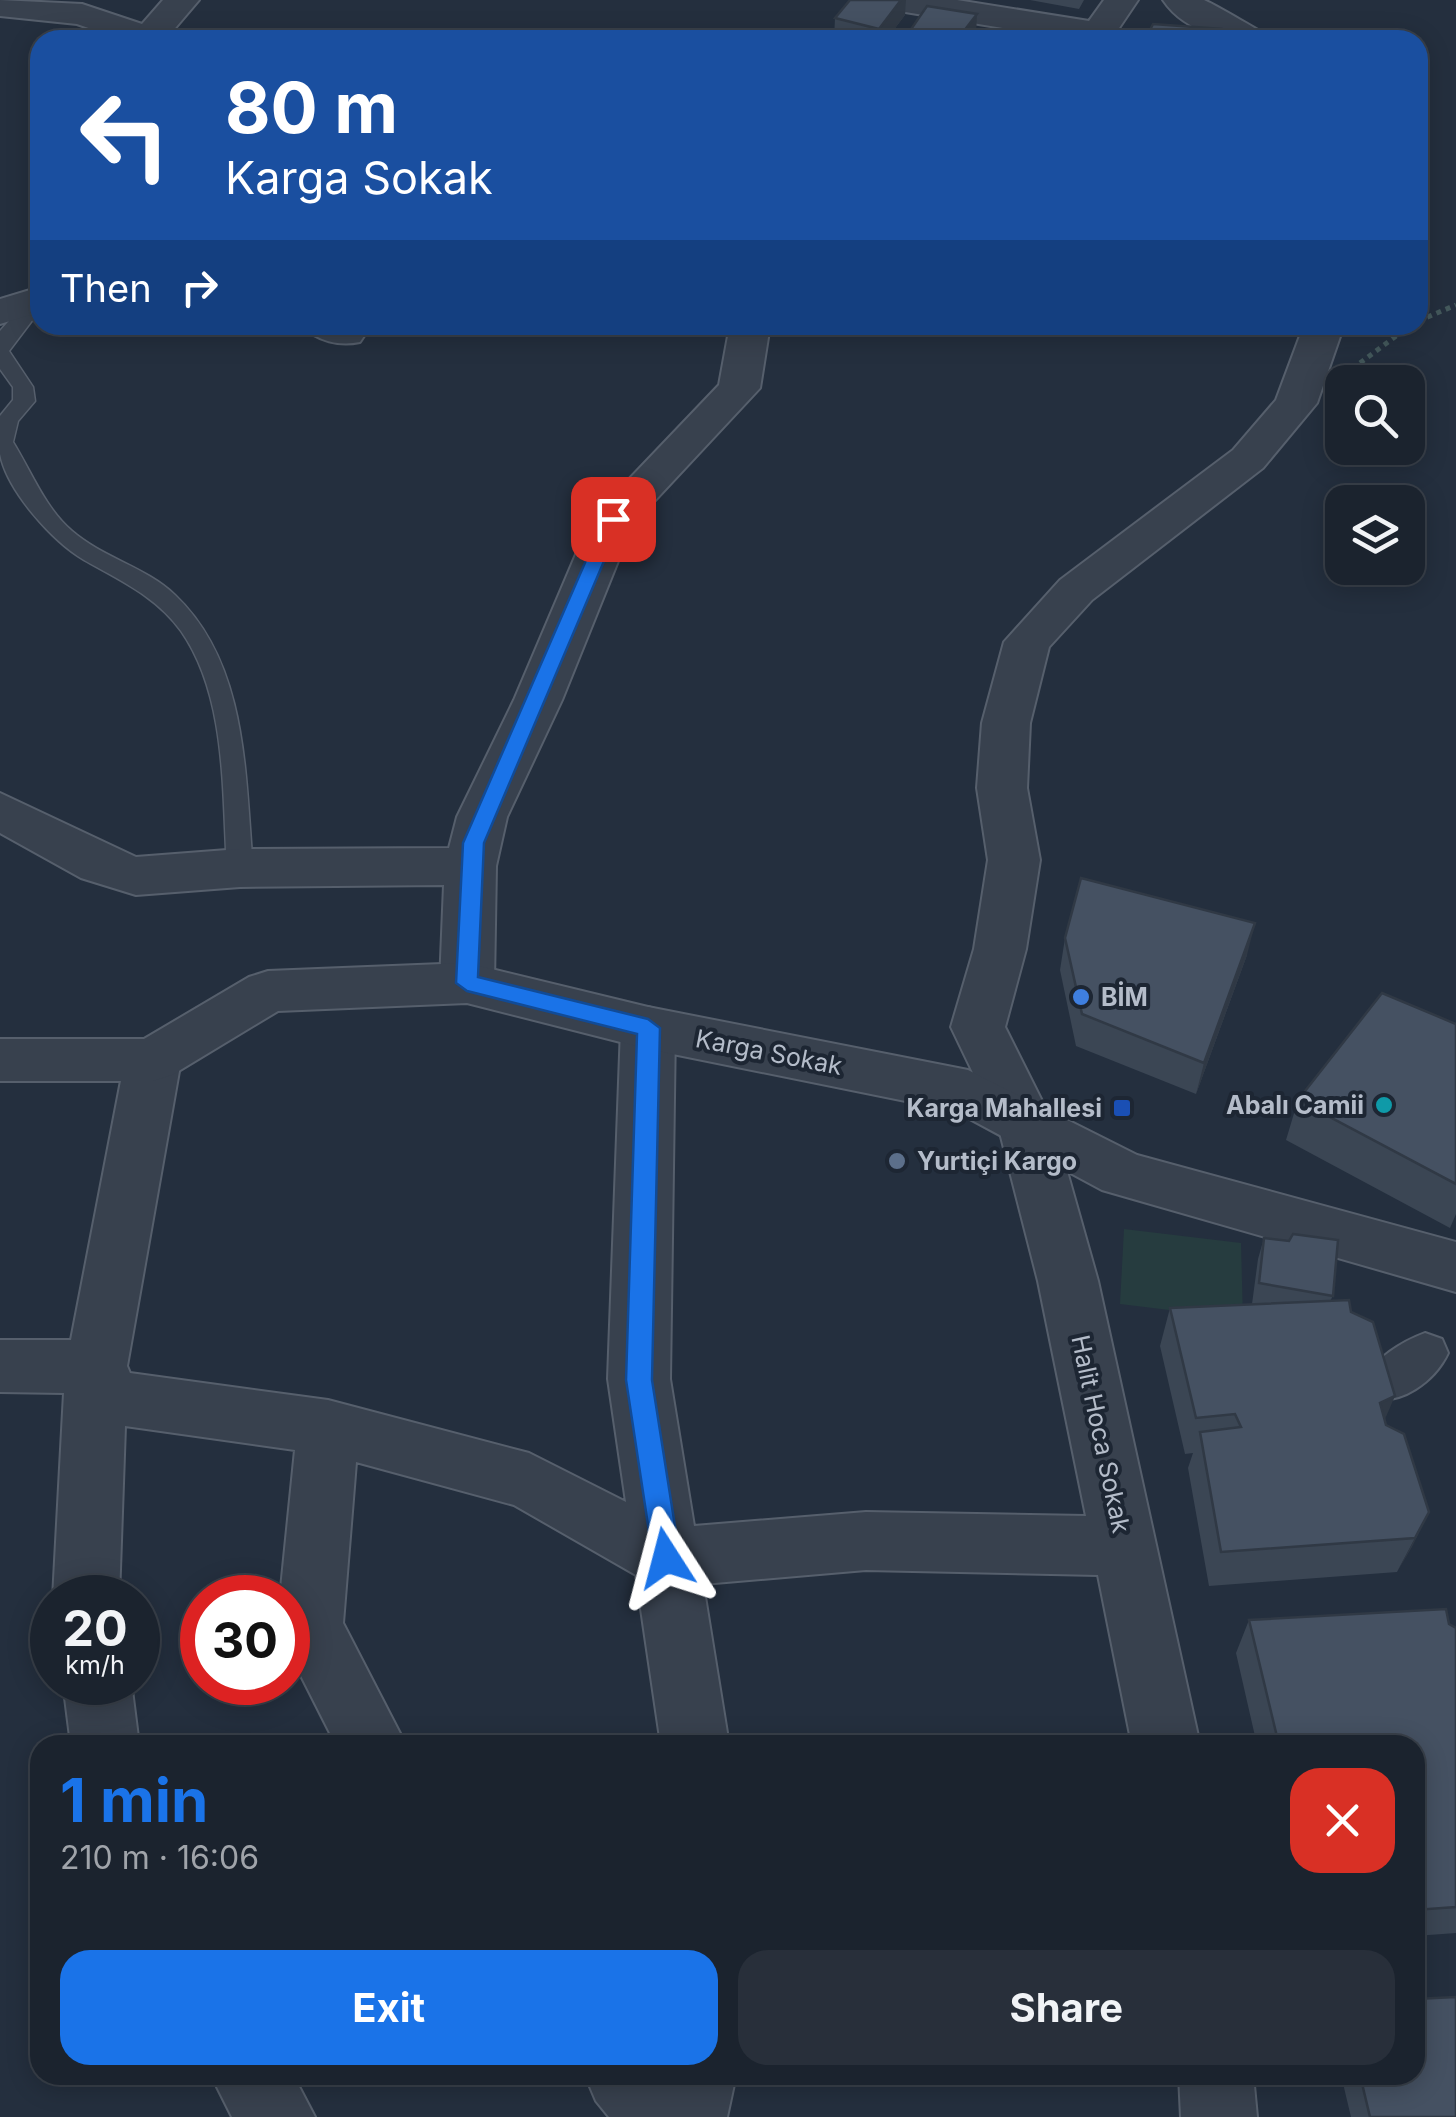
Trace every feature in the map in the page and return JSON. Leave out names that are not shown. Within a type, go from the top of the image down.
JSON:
[{"type":"street","points":[[155,30],[182,0]]},
{"type":"street","points":[[892,0],[1079,30]]},
{"type":"street","points":[[1100,30],[1121,0]]},
{"type":"street","points":[[1180,0],[1230,30]]},
{"type":"street","points":[[0,6],[82,7],[129,30]]},
{"type":"street","points":[[467,983],[470,866],[482,817],[538,700],[613,519],[740,388],[748,335]]},
{"type":"street","points":[[1026,1125],[978,1027],[1000,949],[1014,860],[1002,788],[1005,739],[1027,642],[1076,590],[1248,459],[1296,403],[1320,335]]},
{"type":"street","points":[[0,811],[116,872],[163,876],[240,868],[470,866]]},
{"type":"street","name":"Karga Sokak","points":[[153,1060],[268,991],[467,983],[648,1028],[968,1092],[1122,1174],[1453,1266]]},
{"type":"street","points":[[648,1028],[639,1380],[693,1735]]},
{"type":"street","points":[[0,1060],[153,1060],[96,1368],[87,1575]]},
{"type":"street","name":"Halit Hoca Sokak","points":[[1026,1125],[1068,1281],[1164,1735]]},
{"type":"street","points":[[1387,1382],[1425,1353]]},
{"type":"street","points":[[0,1366],[96,1368]]},
{"type":"street","points":[[96,1368],[111,1397],[328,1427],[529,1480],[666,1558],[866,1540],[1125,1546]]},
{"type":"street","points":[[328,1427],[310,1626],[367,1735]]},
{"type":"street","points":[[100,1705],[104,1735]]},
{"type":"street","points":[[255,2085],[277,2117]]},
{"type":"street","points":[[631,2085],[658,2117]]},
{"type":"street","points":[[689,2117],[696,2085]]},
{"type":"street","points":[[1217,2085],[1219,2117]]},
{"type":"lane","points":[[26,304],[2,341],[0,352],[22,386],[24,402],[8,420],[2,442],[50,520],[79,547],[149,585],[170,603],[196,637],[223,712],[240,868]]},
{"type":"path","points":[[1428,317],[1456,305]]},
{"type":"green space","points":[[1124,1229],[1241,1243],[1243,1319],[1120,1304]]},
{"type":"building","points":[[850,0],[901,0],[879,29],[835,18]]},
{"type":"building","points":[[927,6],[977,14],[965,30],[910,30]]},
{"type":"building","points":[[1153,24],[1221,29],[1221,30],[1150,30]]},
{"type":"building","points":[[1081,878],[1255,923],[1204,1063],[1082,1014],[1065,938]]},
{"type":"building","name":"Abalı Camii","points":[[1382,993],[1456,1024],[1456,1184],[1298,1100]]},
{"type":"building","points":[[1293,1234],[1338,1240],[1333,1296],[1259,1283],[1264,1238],[1289,1241]]},
{"type":"building","points":[[1349,1300],[1351,1312],[1373,1322],[1395,1396],[1380,1403],[1386,1425],[1404,1434],[1429,1512],[1415,1538],[1221,1552],[1200,1432],[1241,1427],[1235,1414],[1196,1418],[1170,1308]]},
{"type":"building","points":[[1446,1609],[1449,1624],[1456,1628],[1456,1907],[1425,1909],[1425,1735],[1277,1735],[1249,1620]]},
{"type":"building","points":[[1456,1997],[1456,2117],[1370,2117],[1362,2085],[1425,2085],[1425,1999]]},
{"type":"place","name":"BİM","points":[[1081,997]]},
{"type":"place","name":"Abalı Camii","points":[[1384,1105]]},
{"type":"place","name":"Karga Mahallesi","points":[[1122,1108]]},
{"type":"place","name":"Yurtiçi Kargo","points":[[897,1161]]},
{"type":"route","points":[[613,519],[538,700],[482,817],[470,866],[467,983],[648,1028],[639,1380],[666,1558]]}]
